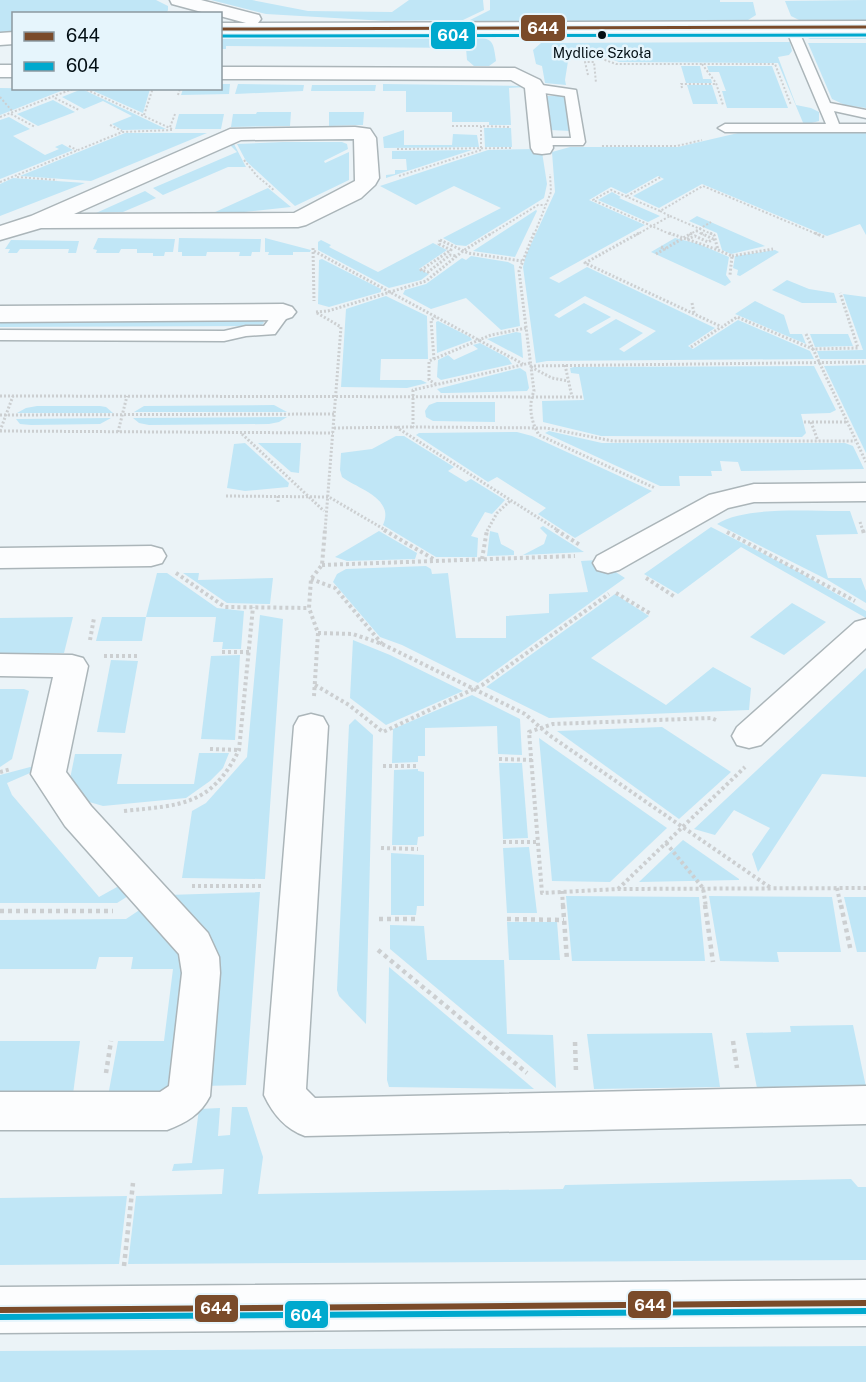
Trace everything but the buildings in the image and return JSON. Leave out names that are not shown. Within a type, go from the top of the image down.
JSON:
[{"type":"street","points":[[181,5],[216,12]]},
{"type":"street","points":[[770,7],[784,27]]},
{"type":"street","points":[[222,13],[255,20],[262,23],[262,29]]},
{"type":"street","points":[[222,29],[866,27]]},
{"type":"street","points":[[514,28],[515,74]]},
{"type":"street","points":[[222,73],[515,74],[533,84],[535,88],[541,139]]},
{"type":"street","points":[[0,232],[39,221],[238,134],[355,133],[362,134],[365,138],[368,178],[364,184],[298,220],[277,222],[39,221]]},
{"type":"street","points":[[0,314],[283,312]]},
{"type":"street","points":[[606,570],[719,501],[754,494],[866,492]]},
{"type":"street","points":[[0,558],[151,556]]},
{"type":"street","points":[[749,736],[861,616]]},
{"type":"street","points":[[0,665],[72,666],[48,774],[78,816],[194,944],[201,957],[189,1095],[167,1111],[0,1111]]},
{"type":"street","points":[[311,726],[285,1095],[305,1117],[866,1105]]},
{"type":"street","points":[[0,1310],[866,1303]]},
{"type":"lane","points":[[784,27],[826,106],[834,128]]},
{"type":"lane","points":[[535,88],[571,93],[578,142],[541,139]]},
{"type":"lane","points":[[826,106],[866,114]]},
{"type":"lane","points":[[728,128],[866,128]]},
{"type":"lane","points":[[0,335],[224,336],[246,330],[269,331],[283,312]]},
{"type":"path","points":[[571,93],[568,80],[573,57],[598,57],[616,63],[775,64],[800,128]]},
{"type":"path","points":[[578,142],[588,146],[677,146],[731,132],[716,84],[713,77],[704,72],[702,64]]},
{"type":"path","points":[[682,87],[681,84],[716,84]]},
{"type":"path","points":[[0,117],[70,90]]},
{"type":"path","points":[[88,90],[170,128]]},
{"type":"path","points":[[144,115],[152,90]]},
{"type":"path","points":[[178,94],[179,90]]},
{"type":"path","points":[[0,97],[12,113],[35,128]]},
{"type":"path","points":[[54,97],[79,110]]},
{"type":"path","points":[[0,182],[122,132],[173,130],[170,128],[174,114]]},
{"type":"path","points":[[110,125],[122,132]]},
{"type":"path","points":[[452,126],[481,126],[541,139]]},
{"type":"path","points":[[481,126],[483,148]]},
{"type":"path","points":[[238,134],[235,144],[247,165],[284,200],[309,216]]},
{"type":"path","points":[[367,149],[483,148],[541,139]]},
{"type":"path","points":[[69,146],[78,150]]},
{"type":"path","points":[[364,184],[375,184],[483,148]]},
{"type":"path","points":[[627,197],[661,177]]},
{"type":"path","points":[[551,185],[551,192],[519,271],[534,391],[531,397],[534,427],[539,435],[655,488]]},
{"type":"path","points":[[660,211],[704,186],[824,237]]},
{"type":"path","points":[[718,250],[714,235],[611,190],[593,200],[684,240],[702,243],[718,250],[732,256],[773,249]]},
{"type":"path","points":[[314,312],[328,310],[426,281],[463,250],[538,205],[545,204]]},
{"type":"path","points":[[670,216],[585,263],[722,327]]},
{"type":"path","points":[[656,254],[711,222]]},
{"type":"path","points":[[684,240],[695,236],[708,242],[714,239],[696,231]]},
{"type":"path","points":[[457,256],[450,255],[428,272],[421,270],[451,250],[439,244],[440,240],[463,250],[522,261]]},
{"type":"path","points":[[661,247],[666,249]]},
{"type":"path","points":[[314,312],[314,250],[523,364]]},
{"type":"path","points":[[730,275],[732,256]]},
{"type":"path","points":[[691,346],[737,317],[813,349],[858,348],[840,293]]},
{"type":"path","points":[[692,303],[694,314]]},
{"type":"path","points":[[311,726],[318,633],[309,608],[311,579],[322,565],[341,327],[314,312]]},
{"type":"path","points":[[434,359],[431,320],[436,317]]},
{"type":"path","points":[[436,384],[429,380],[429,361],[498,332],[526,328]]},
{"type":"path","points":[[806,334],[866,462]]},
{"type":"path","points":[[413,427],[413,390],[523,364],[866,362]]},
{"type":"path","points":[[530,364],[552,378],[568,381]]},
{"type":"path","points":[[565,365],[572,397]]},
{"type":"path","points":[[0,396],[584,397]]},
{"type":"path","points":[[13,396],[0,431],[333,433]]},
{"type":"path","points":[[118,432],[127,396]]},
{"type":"path","points":[[0,415],[335,414]]},
{"type":"path","points":[[804,422],[846,422]]},
{"type":"path","points":[[811,422],[818,441]]},
{"type":"path","points":[[334,428],[534,427],[613,441],[855,441]]},
{"type":"path","points":[[396,428],[510,501],[606,570],[651,614]]},
{"type":"path","points":[[241,433],[325,511]]},
{"type":"path","points":[[226,496],[309,495],[328,497],[435,560]]},
{"type":"path","points":[[278,496],[278,504]]},
{"type":"path","points":[[482,560],[482,539],[486,530],[510,501]]},
{"type":"path","points":[[718,527],[861,616]]},
{"type":"path","points":[[151,556],[225,607],[309,608]]},
{"type":"path","points":[[322,565],[482,560],[606,570],[631,578],[606,570]]},
{"type":"path","points":[[315,686],[349,705],[383,732],[474,689],[606,570]]},
{"type":"path","points":[[311,579],[335,588],[382,644]]},
{"type":"path","points":[[658,586],[675,597]]},
{"type":"path","points":[[78,816],[192,802],[203,796],[220,781],[234,764],[239,750],[253,608]]},
{"type":"path","points":[[318,633],[353,634],[382,644],[525,714],[682,828],[772,888]]},
{"type":"path","points":[[222,652],[249,652]]},
{"type":"path","points":[[109,656],[139,656]]},
{"type":"path","points":[[618,889],[766,747],[749,736],[711,718],[553,724],[529,732],[542,893],[618,889],[866,888]]},
{"type":"path","points":[[210,749],[239,750]]},
{"type":"path","points":[[499,759],[533,760]]},
{"type":"path","points":[[383,766],[417,766]]},
{"type":"path","points":[[503,842],[538,842]]},
{"type":"path","points":[[666,843],[703,888],[713,962]]},
{"type":"path","points":[[381,848],[418,849]]},
{"type":"path","points":[[184,886],[218,886]]},
{"type":"path","points":[[837,888],[851,952]]},
{"type":"path","points":[[561,891],[567,960]]},
{"type":"path","points":[[0,911],[121,911]]},
{"type":"path","points":[[379,919],[417,919]]},
{"type":"path","points":[[507,920],[564,920]]},
{"type":"path","points":[[378,950],[574,1112]]},
{"type":"path","points":[[118,1310],[133,1183]]},
{"type":"shaded area","points":[[0,0],[156,0],[168,6],[167,12],[12,12],[12,33],[0,35]]},
{"type":"shaded area","points":[[211,0],[252,0],[308,11],[392,12],[409,0],[483,0],[484,10],[463,20],[386,21],[266,14]]},
{"type":"shaded area","points":[[490,0],[720,0],[720,2],[753,2],[756,15],[748,20],[733,20],[732,22],[464,23],[490,10]]},
{"type":"shaded area","points":[[866,0],[866,22],[803,22],[791,16],[785,1]]},
{"type":"shaded area","points":[[821,32],[866,32],[866,39],[808,39]]},
{"type":"shaded area","points":[[648,33],[736,33],[739,37],[577,38],[576,35],[649,35]]},
{"type":"shaded area","points":[[222,36],[470,36],[490,41],[494,48],[496,61],[489,66],[474,66],[467,60],[466,48],[226,46],[226,49],[222,49]]},
{"type":"shaded area","points":[[790,42],[792,51],[789,55],[778,57],[796,105],[819,112],[819,121],[804,125],[778,63],[619,62],[600,55],[569,55],[566,85],[545,83],[542,66],[536,64],[533,50],[541,43]]},
{"type":"shaded area","points":[[808,43],[866,43],[866,108],[845,105],[832,99]]},
{"type":"shaded area","points":[[681,66],[700,66],[703,79],[711,79],[712,83],[686,83]]},
{"type":"shaded area","points":[[707,66],[772,66],[788,108],[727,108],[722,91],[726,91],[719,72],[709,72]]},
{"type":"shaded area","points":[[222,84],[230,84],[229,94],[181,95],[183,90],[222,90]]},
{"type":"shaded area","points":[[238,84],[304,85],[303,91],[235,94]]},
{"type":"shaded area","points":[[383,84],[526,87],[509,88],[511,125],[489,125],[489,122],[452,122],[452,112],[406,112],[406,91],[383,91]]},
{"type":"shaded area","points":[[312,85],[376,85],[375,91],[311,91]]},
{"type":"shaded area","points":[[687,85],[712,85],[718,104],[693,104]]},
{"type":"shaded area","points":[[0,88],[63,90],[0,115]]},
{"type":"shaded area","points":[[84,90],[166,129],[122,130],[112,124],[132,116],[103,101],[84,109],[62,97]]},
{"type":"shaded area","points":[[91,90],[150,90],[143,113]]},
{"type":"shaded area","points":[[545,96],[565,96],[570,131],[550,130]]},
{"type":"shaded area","points":[[53,100],[75,112],[38,126],[17,114]]},
{"type":"shaded area","points":[[257,112],[291,112],[290,126],[231,127],[233,114],[256,114]]},
{"type":"shaded area","points":[[329,112],[364,112],[363,125],[329,126]]},
{"type":"shaded area","points":[[179,114],[224,114],[221,129],[175,129]]},
{"type":"shaded area","points":[[9,117],[30,129],[13,136],[45,155],[59,149],[55,147],[62,144],[73,150],[0,179],[0,120]]},
{"type":"shaded area","points":[[484,128],[511,128],[512,147],[485,147]]},
{"type":"shaded area","points":[[404,130],[404,145],[452,145],[453,134],[477,135],[479,147],[384,148],[383,137]]},
{"type":"shaded area","points":[[866,132],[866,235],[860,224],[827,236],[702,184],[659,208],[633,196],[664,179],[658,176],[626,194],[611,187],[589,200],[645,225],[549,278],[559,283],[587,267],[715,328],[688,346],[693,349],[738,320],[810,351],[814,359],[547,361],[536,363],[523,267],[526,255],[555,192],[552,152],[570,147],[678,147],[738,133]],"holes":[[[585,296],[656,331],[624,352],[619,349],[643,333],[616,319],[591,334],[586,331],[611,317],[584,303],[559,318],[554,315]]]},
{"type":"shaded area","points":[[125,133],[207,133],[91,181],[20,176]]},
{"type":"shaded area","points":[[342,142],[347,144],[348,149],[324,161],[325,163],[349,152],[349,180],[295,206],[246,161],[237,144]]},
{"type":"shaded area","points":[[229,144],[234,144],[246,167],[228,167],[163,195],[153,188],[237,152]]},
{"type":"shaded area","points":[[534,149],[542,152],[547,184],[544,198],[466,246],[456,245],[443,238],[501,208],[454,186],[416,205],[380,186],[488,150]]},
{"type":"shaded area","points":[[472,150],[386,178],[386,175],[395,174],[395,170],[407,170],[406,159],[392,159],[392,151]]},
{"type":"shaded area","points":[[13,178],[85,183],[0,216],[0,184]]},
{"type":"shaded area","points":[[268,188],[291,207],[217,215],[213,213]]},
{"type":"shaded area","points":[[145,191],[156,198],[123,212],[96,213]]},
{"type":"shaded area","points":[[612,192],[621,197],[619,198],[660,216],[648,222],[598,200]]},
{"type":"shaded area","points":[[536,210],[515,257],[473,251]]},
{"type":"shaded area","points":[[697,216],[765,246],[731,254],[722,250],[717,233],[689,221]]},
{"type":"shaded area","points":[[98,238],[175,239],[173,252],[165,252],[164,256],[153,256],[153,253],[137,253],[137,249],[121,249],[119,253],[96,253],[97,250],[93,249]]},
{"type":"shaded area","points":[[179,238],[261,239],[260,252],[252,252],[251,256],[239,256],[240,252],[207,252],[206,256],[182,256],[182,252],[178,252]]},
{"type":"shaded area","points":[[265,238],[311,250],[310,252],[293,252],[293,255],[268,255],[269,252],[265,252]]},
{"type":"shaded area","points":[[675,238],[699,244],[729,257],[726,275],[731,282],[725,286],[651,252]]},
{"type":"shaded area","points":[[11,240],[79,241],[76,253],[68,253],[69,249],[20,249],[17,253],[8,253],[10,249],[5,249]]},
{"type":"shaded area","points":[[321,240],[331,245],[329,247],[378,272],[433,243],[447,250],[419,269],[429,274],[421,280],[389,288],[318,250],[318,242]]},
{"type":"shaded area","points":[[775,250],[779,252],[740,276],[737,275],[738,270],[733,268],[735,256]]},
{"type":"shaded area","points":[[471,256],[514,265],[520,326],[501,330],[466,298],[431,309],[403,294],[405,290],[426,284],[462,258],[466,260]]},
{"type":"shaded area","points":[[322,259],[381,289],[381,292],[329,307],[318,304],[319,260]]},
{"type":"shaded area","points":[[787,280],[809,289],[834,293],[837,303],[802,303],[772,290]]},
{"type":"shaded area","points":[[843,294],[866,297],[866,359],[820,359],[817,351],[863,350]]},
{"type":"shaded area","points":[[386,296],[427,316],[428,359],[381,359],[380,380],[421,380],[427,383],[407,388],[341,387],[346,309]]},
{"type":"shaded area","points":[[755,301],[784,315],[790,334],[802,334],[806,344],[735,314]]},
{"type":"shaded area","points":[[262,319],[264,323],[260,326],[0,327],[0,320]]},
{"type":"shaded area","points":[[436,322],[472,340],[437,353]]},
{"type":"shaded area","points":[[516,332],[521,333],[523,358],[487,339]]},
{"type":"shaded area","points":[[810,334],[848,334],[853,346],[815,347]]},
{"type":"shaded area","points":[[480,343],[508,358],[512,364],[441,380],[437,377],[438,360],[448,355],[454,360],[478,349],[473,345]]},
{"type":"shaded area","points":[[866,365],[866,453],[824,366]]},
{"type":"shaded area","points":[[814,366],[836,410],[830,413],[801,414],[806,433],[802,437],[601,436],[543,422],[542,401],[584,400],[579,374],[571,373],[570,368],[574,367]]},
{"type":"shaded area","points":[[520,368],[526,372],[529,388],[527,391],[441,393],[437,389]]},
{"type":"shaded area","points":[[437,402],[495,402],[495,422],[433,421],[426,417],[425,411],[429,405]]},
{"type":"shaded area","points":[[274,405],[287,412],[134,412],[144,406]]},
{"type":"shaded area","points":[[37,406],[100,406],[106,407],[113,413],[17,413]]},
{"type":"shaded area","points":[[287,417],[269,424],[149,425],[139,423],[133,418]]},
{"type":"shaded area","points":[[111,418],[100,424],[31,425],[20,424],[16,419]]},
{"type":"shaded area","points":[[549,431],[602,443],[845,443],[853,446],[864,469],[741,471],[738,462],[720,461],[722,471],[711,471],[712,476],[679,476],[680,486],[660,486],[545,433]]},
{"type":"shaded area","points":[[517,432],[532,436],[652,491],[575,538],[538,514],[546,508],[497,477],[488,482],[416,435],[419,433]]},
{"type":"shaded area","points":[[396,436],[404,436],[454,467],[448,471],[466,482],[471,479],[505,500],[492,514],[485,512],[471,536],[478,538],[477,557],[436,557],[383,525],[384,508],[380,501],[342,477],[341,453],[372,449]]},
{"type":"shaded area","points":[[245,443],[289,483],[288,487],[245,491],[227,488],[234,444]]},
{"type":"shaded area","points":[[258,443],[301,443],[299,473],[291,472]]},
{"type":"shaded area","points":[[850,511],[858,534],[816,535],[828,578],[861,578],[866,591],[866,603],[826,579],[717,524],[745,514],[763,512]]},
{"type":"shaded area","points":[[543,526],[584,552],[523,555],[544,544],[547,535],[540,528]]},
{"type":"shaded area","points":[[711,527],[797,571],[866,611],[866,618],[741,547],[678,594],[644,574]]},
{"type":"shaded area","points":[[379,531],[417,553],[415,559],[347,561],[335,557]]},
{"type":"shaded area","points":[[490,531],[498,533],[501,544],[514,551],[514,555],[487,556]]},
{"type":"shaded area","points":[[597,560],[625,578],[478,683],[402,645],[380,637],[333,582],[337,574],[346,569],[426,566],[431,569],[432,574],[448,573],[456,638],[506,638],[506,616],[549,613],[549,594],[588,592],[581,561]]},
{"type":"shaded area","points":[[157,573],[167,573],[217,608],[244,611],[241,649],[222,649],[223,642],[213,642],[216,617],[146,617]]},
{"type":"shaded area","points":[[183,573],[199,573],[198,580],[273,578],[270,604],[227,603]]},
{"type":"shaded area","points":[[615,594],[649,616],[591,658],[666,705],[713,667],[751,688],[749,710],[549,718],[486,687]]},
{"type":"shaded area","points":[[792,603],[826,622],[784,655],[750,637]]},
{"type":"shaded area","points":[[260,615],[283,619],[265,879],[182,878],[192,811],[206,803],[247,757]]},
{"type":"shaded area","points":[[73,617],[64,653],[0,653],[0,618]]},
{"type":"shaded area","points":[[102,617],[146,617],[142,641],[96,641]]},
{"type":"shaded area","points":[[353,640],[390,655],[463,691],[386,725],[350,698]]},
{"type":"shaded area","points":[[240,655],[235,740],[201,739],[211,656]]},
{"type":"shaded area","points":[[111,660],[138,661],[125,733],[97,732]]},
{"type":"shaded area","points":[[866,668],[866,777],[822,774],[758,872],[752,854],[770,828],[734,810],[715,835],[694,829]]},
{"type":"shaded area","points":[[0,689],[29,691],[12,759],[0,767]]},
{"type":"shaded area","points":[[472,695],[520,719],[522,755],[498,754],[497,726],[425,728],[425,756],[418,756],[418,762],[392,763],[393,729]]},
{"type":"shaded area","points":[[355,719],[373,735],[366,1024],[339,996],[337,990],[349,725]]},
{"type":"shaded area","points":[[662,727],[731,772],[679,819],[557,731]]},
{"type":"shaded area","points":[[539,738],[667,828],[610,882],[552,881]]},
{"type":"shaded area","points":[[199,753],[229,753],[223,768],[210,781],[186,798],[103,806],[86,801],[69,784],[75,754],[122,754],[117,784],[194,784]]},
{"type":"shaded area","points":[[499,763],[522,763],[528,838],[503,839]]},
{"type":"shaded area","points":[[34,766],[37,770],[7,783],[12,795],[99,897],[126,882],[136,891],[117,903],[0,903],[0,775]]},
{"type":"shaded area","points":[[418,769],[424,772],[424,836],[418,837],[417,845],[392,845],[394,770]]},
{"type":"shaded area","points":[[683,840],[739,879],[739,880],[639,882]]},
{"type":"shaded area","points":[[529,847],[537,913],[507,913],[503,848]]},
{"type":"shaded area","points":[[391,853],[424,855],[424,906],[417,906],[416,915],[391,915]]},
{"type":"shaded area","points":[[260,892],[246,1085],[202,1086],[216,952],[167,895]]},
{"type":"shaded area","points":[[566,896],[699,897],[705,961],[572,961]]},
{"type":"shaded area","points":[[709,896],[832,897],[841,952],[777,952],[779,962],[720,961]]},
{"type":"shaded area","points":[[844,897],[866,897],[866,952],[857,952]]},
{"type":"shaded area","points":[[147,905],[189,962],[170,1087],[159,1093],[108,1096],[118,1041],[164,1041],[173,969],[131,969],[133,957],[99,957],[96,969],[0,969],[0,920],[126,919]]},
{"type":"shaded area","points":[[507,922],[557,922],[560,960],[509,960]]},
{"type":"shaded area","points":[[390,925],[424,926],[427,960],[504,960],[507,1034],[553,1035],[556,1088],[390,949]]},
{"type":"shaded area","points":[[389,967],[534,1089],[389,1087],[387,1080]]},
{"type":"shaded area","points":[[853,1025],[866,1087],[757,1088],[746,1033],[791,1032],[790,1026]]},
{"type":"shaded area","points":[[712,1033],[720,1087],[594,1089],[587,1034]]},
{"type":"shaded area","points":[[0,1041],[80,1041],[73,1094],[0,1096]]},
{"type":"shaded area","points":[[232,1107],[247,1107],[263,1157],[258,1194],[563,1189],[565,1185],[851,1179],[858,1187],[866,1187],[866,1260],[128,1264],[136,1196],[222,1194],[224,1169],[172,1171],[174,1164],[192,1163],[199,1109],[220,1108],[218,1136],[230,1135]]},
{"type":"shaded area","points":[[127,1196],[119,1264],[0,1265],[0,1198]]},
{"type":"shaded area","points":[[866,1346],[866,1382],[0,1382],[0,1351]]},
{"type":"transit line","name":"644","points":[[222,29],[866,27]]},
{"type":"transit line","name":"604","points":[[222,36],[866,35]]},
{"type":"transit line","name":"644","points":[[0,1310],[866,1303]]},
{"type":"transit line","name":"604","points":[[0,1317],[866,1311]]},
{"type":"place","name":"Mydlice Szkoła","points":[[602,35]]}]
